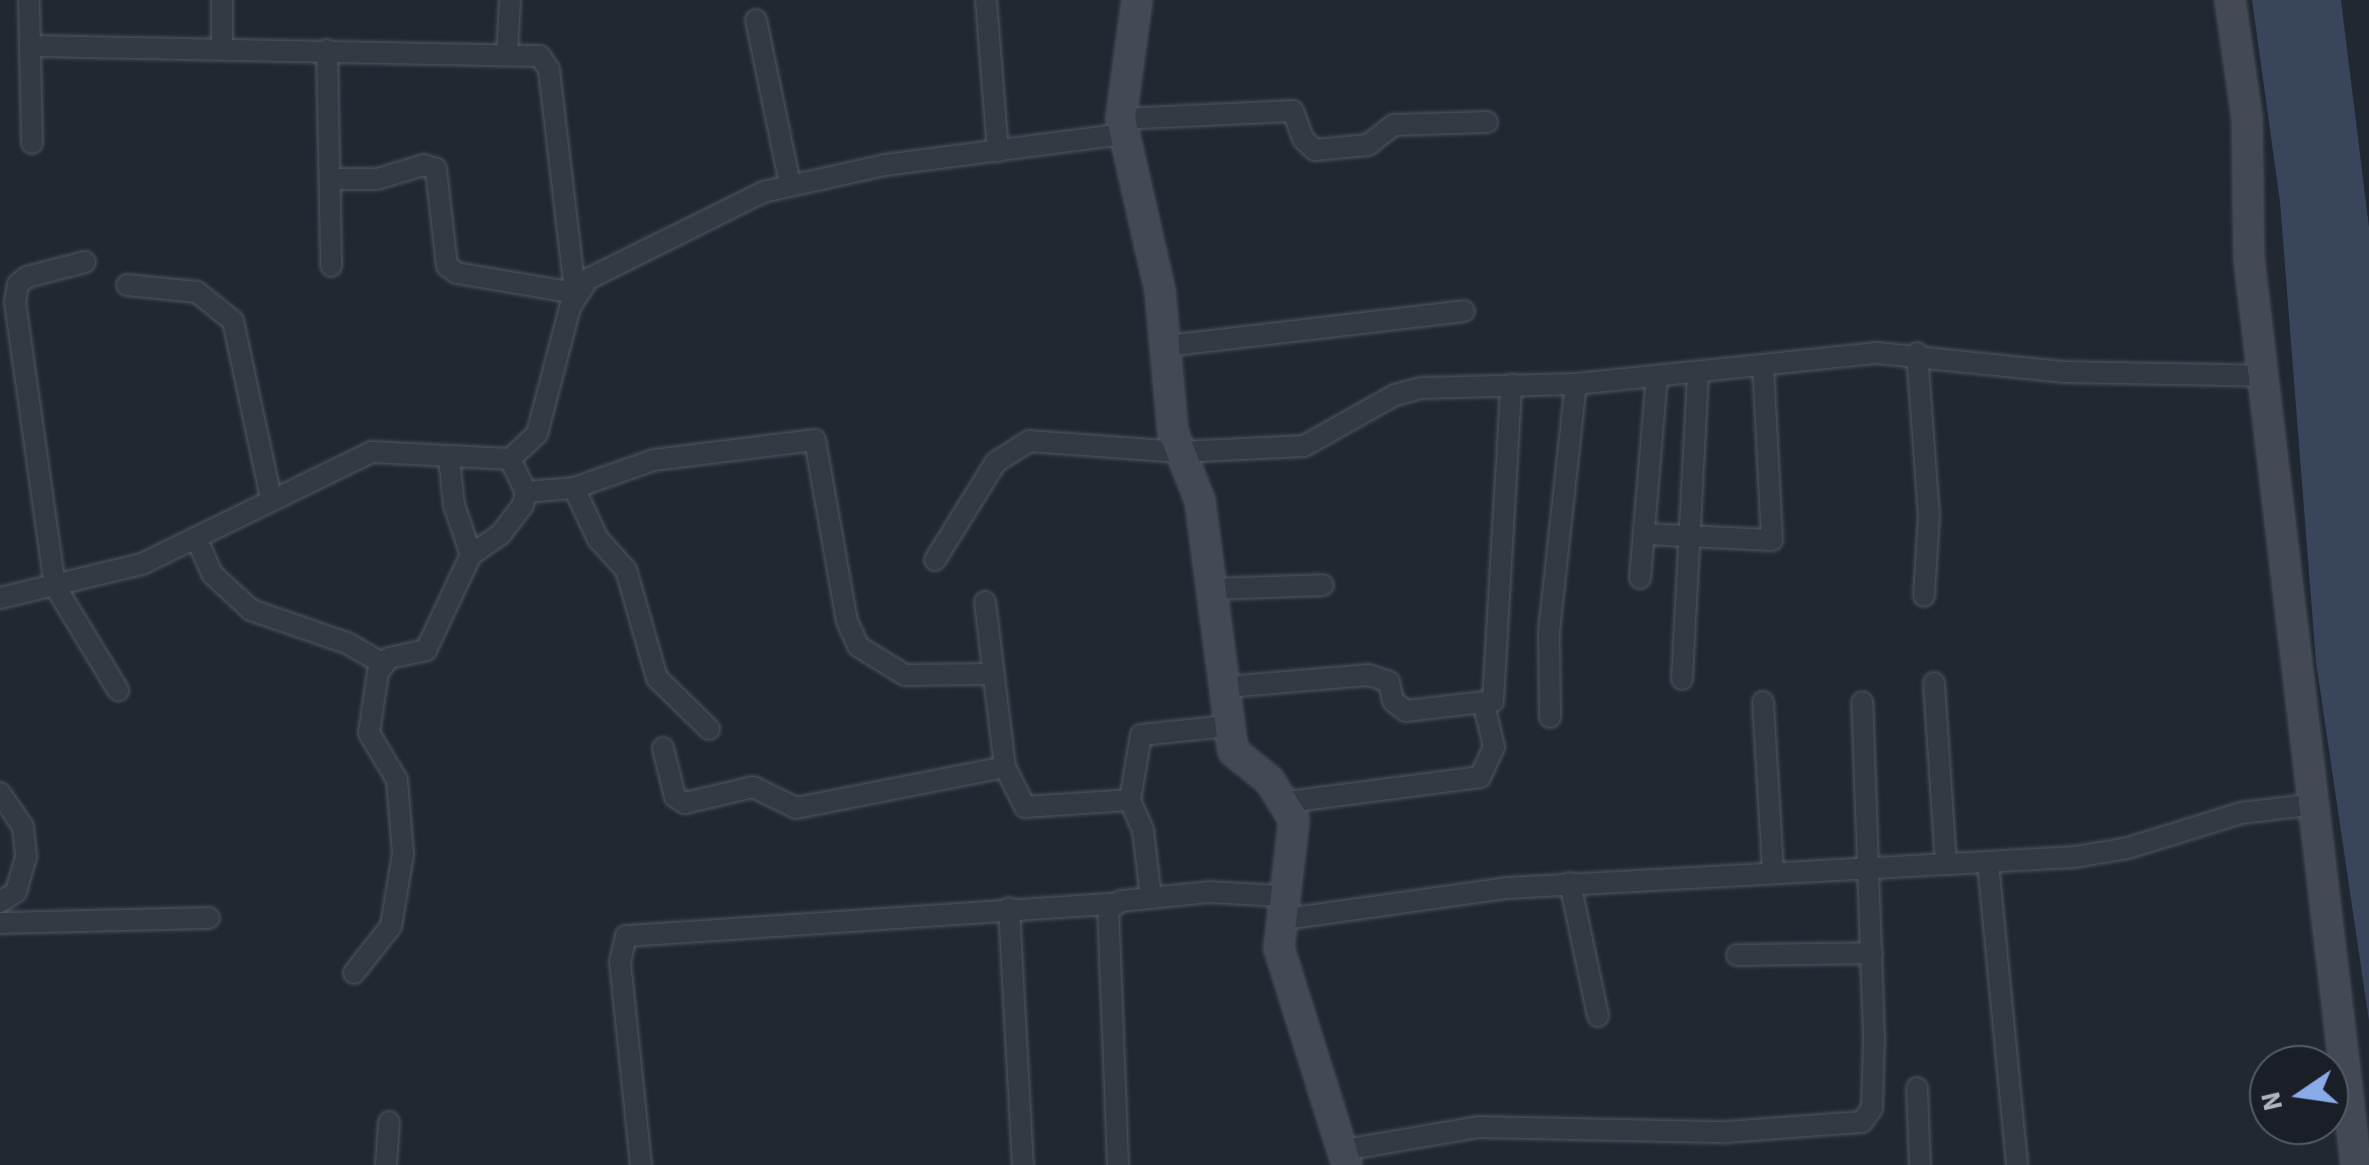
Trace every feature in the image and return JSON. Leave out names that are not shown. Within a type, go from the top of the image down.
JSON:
[{"type":"street","points":[[29,0],[32,143]]},
{"type":"street","points":[[222,0],[222,49]]},
{"type":"street","points":[[507,54],[510,0]]},
{"type":"street","points":[[986,0],[998,152]]},
{"type":"street","points":[[1137,0],[1122,126],[1168,346],[1168,408],[1200,501],[1215,589],[1227,726],[1233,751],[1288,802],[1294,844],[1280,908],[1288,993],[1346,1157],[1478,1128],[1726,1132],[1862,1122],[1872,1108],[1870,866],[1862,702]]},
{"type":"street","points":[[2230,0],[2247,118],[2249,260],[2266,376],[2356,1165]]},
{"type":"street","points":[[756,20],[790,184]]},
{"type":"street","points":[[0,598],[142,564],[372,452],[510,459],[537,434],[575,293],[549,70],[540,56],[32,46]]},
{"type":"street","points":[[328,50],[330,266]]},
{"type":"street","points":[[331,179],[378,179],[424,165],[436,169],[446,266],[457,273],[575,293],[636,250],[790,184],[998,152],[1122,126],[1293,110],[1302,139],[1316,150],[1368,145],[1394,124],[1486,122]]},
{"type":"street","points":[[85,262],[27,277],[15,290],[56,586],[118,690]]},
{"type":"street","points":[[127,285],[197,292],[233,320],[272,498]]},
{"type":"street","points":[[1168,346],[1464,310]]},
{"type":"street","points":[[935,560],[996,462],[1029,441],[1180,452],[1304,446],[1395,394],[1657,378],[1917,352],[2065,372],[2266,376]]},
{"type":"street","points":[[1917,352],[1929,516],[1924,596]]},
{"type":"street","points":[[1644,534],[1772,540],[1763,365]]},
{"type":"street","points":[[1682,679],[1698,373]]},
{"type":"street","points":[[1640,578],[1657,378]]},
{"type":"street","points":[[1550,717],[1550,631],[1576,384]]},
{"type":"street","points":[[1226,687],[1368,675],[1389,682],[1398,709],[1484,705],[1496,692],[1512,385]]},
{"type":"street","points":[[526,492],[574,488],[654,460],[815,440],[828,484],[847,622],[858,646],[905,675],[994,674]]},
{"type":"street","points":[[449,458],[454,506],[471,555]]},
{"type":"street","points":[[510,459],[526,492]]},
{"type":"street","points":[[574,488],[598,539],[626,570],[657,678],[710,729]]},
{"type":"street","points":[[381,664],[431,644],[471,555],[512,522],[526,492]]},
{"type":"street","points":[[197,540],[212,574],[251,610],[347,643],[381,664]]},
{"type":"street","points":[[1215,589],[1323,584]]},
{"type":"street","points":[[985,602],[1005,768],[1026,806],[1130,800]]},
{"type":"street","points":[[354,974],[392,926],[404,854],[398,780],[369,733],[381,664]]},
{"type":"street","points":[[1934,683],[1946,864]]},
{"type":"street","points":[[1763,702],[1773,871]]},
{"type":"street","points":[[1288,802],[1480,777],[1494,747],[1484,705]]},
{"type":"street","points":[[1151,898],[1143,830],[1130,800],[1141,734],[1227,726]]},
{"type":"street","points":[[663,748],[679,802],[753,787],[796,808],[1005,768]]},
{"type":"street","points":[[0,792],[23,828],[26,857],[21,883],[0,902]]},
{"type":"street","points":[[640,1165],[620,962],[626,936],[1113,904],[1209,892],[1280,908],[1570,883],[1988,863],[2128,848],[2241,813],[2316,804]]},
{"type":"street","points":[[1988,863],[2017,1165]]},
{"type":"street","points":[[1570,883],[1598,1016]]},
{"type":"street","points":[[1113,904],[1118,1165]]},
{"type":"street","points":[[1008,908],[1023,1165]]},
{"type":"street","points":[[0,923],[209,918]]},
{"type":"street","points":[[1737,956],[1872,953]]},
{"type":"street","points":[[1917,1088],[1920,1165]]},
{"type":"street","points":[[386,1165],[389,1122]]},
{"type":"water","points":[[2252,0],[2341,0],[2369,227],[2369,1021],[2316,662],[2280,202]]}]
